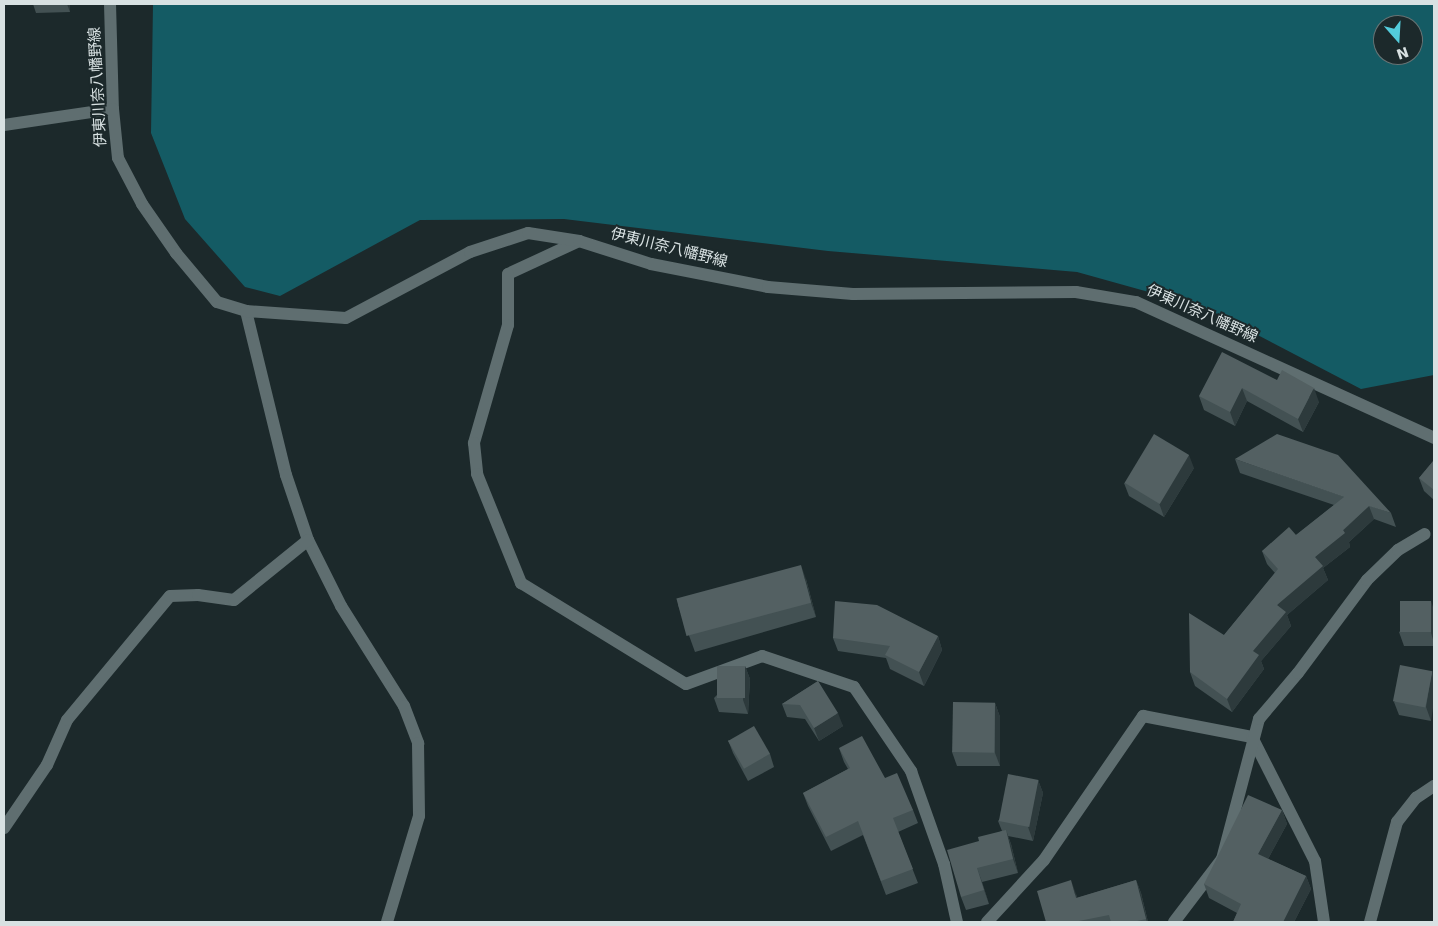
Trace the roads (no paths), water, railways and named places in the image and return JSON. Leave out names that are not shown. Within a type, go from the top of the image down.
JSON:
[{"type":"main road","name":"伊東川奈八幡野線","points":[[110,4],[113,109],[118,158],[142,204],[176,253],[217,302],[246,311],[346,318],[470,252],[528,233],[579,241],[651,264],[768,287],[853,294],[1076,292],[1136,302],[1434,438]]},
{"type":"main road","points":[[4,125],[113,109]]},
{"type":"main road","points":[[579,241],[508,274],[508,325],[474,443],[477,474],[521,583],[686,684],[762,656],[854,687],[911,771],[944,864],[958,922]]},
{"type":"main road","points":[[246,311],[286,475],[308,540],[341,606],[404,706],[418,743],[419,816],[387,922]]},
{"type":"main road","points":[[1174,922],[1222,859],[1252,737],[1259,719],[1298,673],[1367,580],[1398,550],[1425,534]]},
{"type":"main road","points":[[4,828],[48,765],[67,720],[170,596],[198,595],[234,600],[308,540]]},
{"type":"main road","points":[[987,922],[1044,860],[1143,716],[1252,737]]},
{"type":"main road","points":[[1252,737],[1315,861],[1324,922]]},
{"type":"main road","points":[[1370,922],[1397,822],[1416,798],[1434,786]]}]
